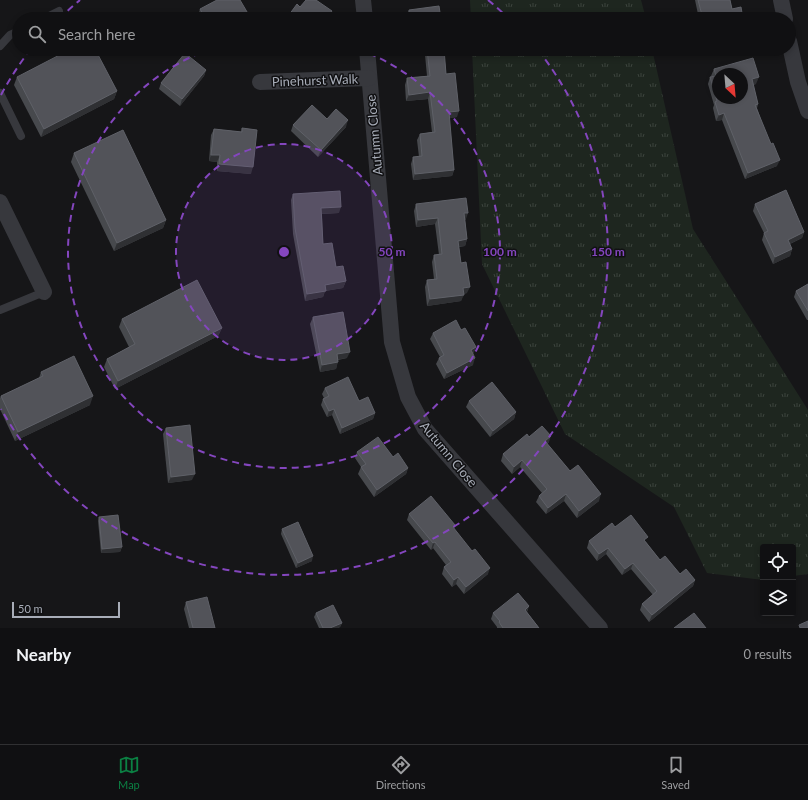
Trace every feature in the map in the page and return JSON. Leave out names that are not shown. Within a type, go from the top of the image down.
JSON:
[{"type":"street","points":[[363,0],[364,12]]},
{"type":"street","points":[[781,0],[784,12]]},
{"type":"street","name":"Autumn Close","points":[[367,56],[392,342],[408,397],[425,429],[600,628]]},
{"type":"street","points":[[792,56],[798,82],[808,111]]},
{"type":"street","name":"Pinehurst Walk","points":[[260,82],[369,78]]},
{"type":"street","points":[[0,202],[44,292]]},
{"type":"lane","points":[[0,46],[12,34]]},
{"type":"lane","points":[[0,93],[21,136]]},
{"type":"lane","points":[[0,310],[44,292]]},
{"type":"green space","points":[[470,0],[641,0],[644,12],[471,12]]},
{"type":"green space","points":[[472,56],[654,56],[693,229],[808,410],[808,574],[796,576],[796,544],[760,544],[760,580],[707,573],[674,507],[565,434],[482,264]]},
{"type":"building","points":[[217,0],[240,0],[247,12],[202,12],[200,9]]},
{"type":"building","points":[[306,0],[316,0],[332,11],[291,12],[297,4],[300,7]]},
{"type":"building","points":[[698,0],[730,0],[732,9],[741,7],[742,12],[701,12]]},
{"type":"building","points":[[439,6],[440,12],[409,12],[409,10]]},
{"type":"building","points":[[58,56],[99,56],[117,91],[44,129],[17,77]]},
{"type":"building","points":[[183,56],[189,56],[206,70],[182,99],[161,83]]},
{"type":"building","points":[[428,56],[445,56],[446,74],[455,73],[459,111],[449,112],[454,170],[415,174],[413,157],[422,156],[420,134],[435,132],[430,92],[409,95],[407,78],[430,76]]},
{"type":"building","points":[[753,58],[759,77],[752,79],[758,104],[755,105],[771,144],[773,143],[780,160],[748,173],[724,113],[719,115],[716,104],[748,104],[748,68],[718,68]]},
{"type":"building","points":[[312,105],[327,119],[336,109],[348,120],[321,150],[293,125]]},
{"type":"building","points":[[242,128],[257,130],[253,167],[219,164],[220,155],[211,155],[214,129],[242,132]]},
{"type":"building","points":[[123,130],[166,220],[117,243],[74,153]]},
{"type":"building","points":[[786,190],[804,232],[788,240],[792,249],[775,257],[764,233],[768,231],[755,204]]},
{"type":"building","points":[[340,191],[341,207],[321,208],[323,244],[332,243],[336,267],[343,266],[346,281],[325,285],[326,291],[307,294],[295,228],[293,194]]},
{"type":"building","points":[[466,198],[468,213],[464,213],[467,239],[458,241],[461,263],[466,262],[470,287],[463,288],[464,295],[430,299],[427,280],[437,279],[434,255],[442,254],[438,218],[418,220],[416,204]]},
{"type":"building","points":[[197,280],[222,328],[118,381],[107,359],[135,344],[122,319]]},
{"type":"building","points":[[808,284],[808,311],[796,291]]},
{"type":"building","points":[[343,312],[350,352],[337,354],[338,362],[322,365],[313,317]]},
{"type":"building","points":[[456,320],[461,330],[465,328],[476,347],[471,350],[475,358],[447,373],[439,358],[444,355],[433,333]]},
{"type":"building","points":[[74,356],[93,396],[18,432],[1,396],[43,376],[41,372]]},
{"type":"building","points":[[348,377],[359,401],[368,397],[375,413],[342,428],[334,409],[329,411],[323,399],[329,396],[325,388]]},
{"type":"building","points":[[492,382],[516,412],[493,431],[469,401]]},
{"type":"building","points":[[190,425],[195,474],[171,477],[166,428]]},
{"type":"building","points":[[542,426],[551,436],[545,441],[570,471],[578,465],[601,494],[579,511],[566,494],[548,508],[539,496],[547,489],[522,460],[514,467],[503,454],[527,434],[529,437]]},
{"type":"building","points":[[378,437],[393,457],[398,453],[408,468],[377,490],[361,467],[366,464],[357,452]]},
{"type":"building","points":[[431,496],[455,525],[453,527],[472,551],[475,549],[490,568],[466,587],[458,577],[454,580],[444,567],[451,562],[409,514]]},
{"type":"building","points":[[118,515],[122,547],[102,549],[99,517]]},
{"type":"building","points":[[631,515],[648,537],[644,540],[660,560],[665,556],[680,574],[686,569],[695,580],[652,615],[642,604],[657,591],[633,563],[625,569],[608,548],[599,554],[589,541],[612,523],[615,527]]},
{"type":"building","points":[[298,522],[313,556],[298,563],[282,529]]},
{"type":"building","points":[[518,593],[529,606],[525,610],[539,628],[503,628],[499,622],[500,621],[493,613]]},
{"type":"building","points":[[207,597],[215,628],[193,628],[186,602]]},
{"type":"building","points":[[333,605],[342,623],[330,628],[323,628],[316,613]]},
{"type":"building","points":[[694,613],[706,628],[674,628]]},
{"type":"building","points":[[808,621],[808,628],[800,628],[799,625]]}]
